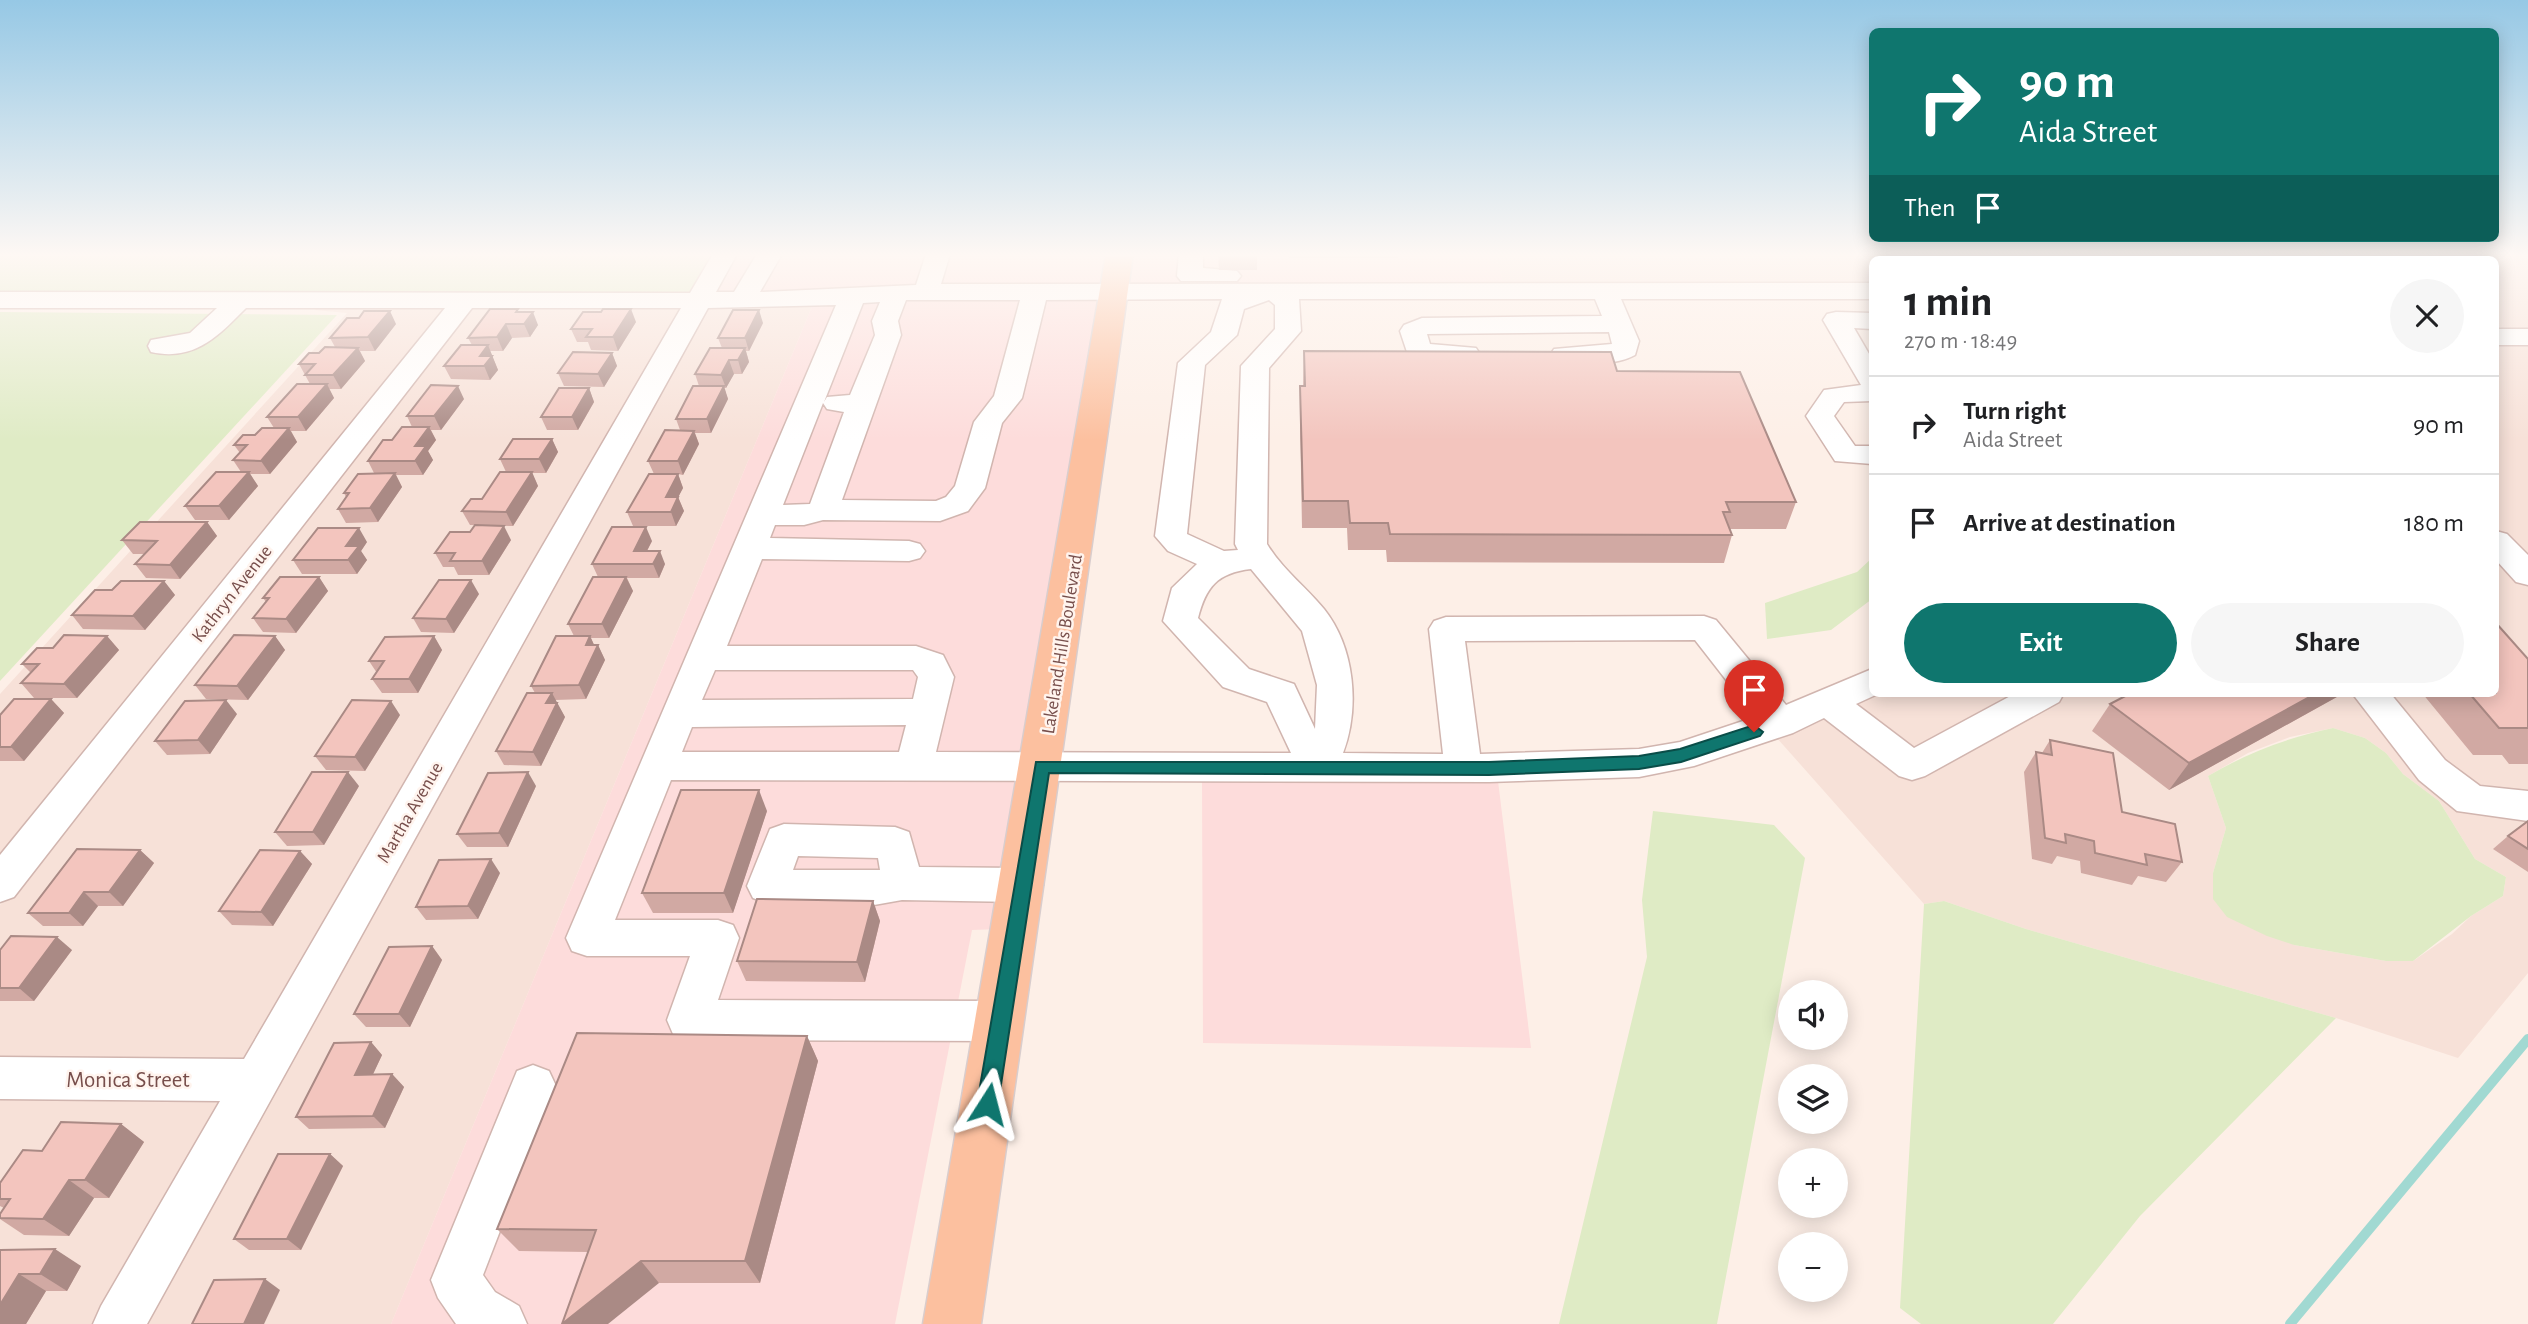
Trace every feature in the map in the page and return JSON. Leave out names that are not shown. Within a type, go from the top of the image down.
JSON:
[{"type":"main road","name":"Lakeland Hills Boulevard","points":[[953,1324],[1112,316]]},
{"type":"street","points":[[161,346],[198,340],[223,316]]},
{"type":"street","name":"Kathryn Avenue","points":[[0,885],[453,316]]},
{"type":"street","name":"Martha Avenue","points":[[119,1324],[690,316]]},
{"type":"street","points":[[845,316],[751,548],[705,658],[696,672],[587,938],[718,938],[689,1020],[1001,1021]]},
{"type":"street","points":[[823,510],[888,335],[884,321],[886,316]]},
{"type":"street","points":[[764,515],[804,515],[823,510],[940,511],[957,503],[970,488],[988,422],[1008,398],[1029,316]]},
{"type":"street","points":[[1229,316],[1224,335],[1192,362],[1171,536],[1179,544],[1221,562],[1258,558]]},
{"type":"street","points":[[1288,316],[1288,331],[1255,366],[1251,544],[1258,558],[1314,620],[1329,659],[1337,693],[1336,720],[1332,739],[1318,768]]},
{"type":"street","points":[[1534,355],[1620,352],[1627,345],[1615,316]]},
{"type":"street","points":[[1869,321],[1836,320],[1869,376]]},
{"type":"street","points":[[1493,354],[1423,354],[1419,352],[1413,331],[1422,326],[1618,324]]},
{"type":"street","points":[[2499,337],[2528,337]]},
{"type":"street","points":[[1205,351],[1236,353],[1255,366]]},
{"type":"street","points":[[1869,393],[1832,395],[1824,402],[1820,415],[1846,455],[1869,456]]},
{"type":"street","points":[[810,402],[861,404]]},
{"type":"street","points":[[2499,544],[2528,574]]},
{"type":"street","points":[[751,548],[909,551]]},
{"type":"street","points":[[1221,562],[1188,588],[1180,621],[1236,678],[1282,693],[1309,679],[1329,659]]},
{"type":"street","points":[[1462,768],[1446,629],[1703,628],[1780,723]]},
{"type":"street","points":[[705,658],[916,658],[931,664],[936,677],[914,767]]},
{"type":"street","points":[[658,766],[1462,768],[1639,762],[1681,755],[1780,723],[1869,683]]},
{"type":"street","points":[[1282,693],[1298,733],[1318,768]]},
{"type":"street","points":[[1828,702],[1912,766],[2039,697]]},
{"type":"street","points":[[2373,697],[2432,769],[2471,800],[2528,806]]},
{"type":"street","points":[[679,714],[927,712]]},
{"type":"street","points":[[902,883],[1023,885]]},
{"type":"street","name":"Monica Street","points":[[0,1078],[257,1080]]},
{"type":"street","points":[[481,1319],[456,1280],[533,1086]]},
{"type":"shaded area","points":[[344,316],[444,316],[0,865],[0,694]]},
{"type":"shaded area","points":[[463,316],[680,316],[250,1062],[0,1060],[0,905]]},
{"type":"shaded area","points":[[700,316],[808,316],[391,1324],[139,1324]]},
{"type":"shaded area","points":[[808,316],[1102,316],[1000,929],[972,930],[895,1324],[391,1324]]},
{"type":"shaded area","points":[[2499,316],[2528,316],[2528,561],[2499,532]]},
{"type":"shaded area","points":[[2499,556],[2528,586],[2528,973],[2458,1058],[2336,1018],[2026,929],[1944,901],[1924,904],[1777,738],[1871,697],[2499,697]],"holes":[[[2333,728],[2365,738],[2386,753],[2403,774],[2439,801],[2475,859],[2506,877],[2503,896],[2471,916],[2452,934],[2413,961],[2386,961],[2294,945],[2213,873],[2226,828],[2208,776],[2248,753],[2290,737]]]},
{"type":"shaded area","points":[[1498,781],[1531,1048],[1203,1043],[1202,782]]},
{"type":"shaded area","points":[[0,1097],[229,1098],[99,1324],[0,1324]]},
{"type":"green space","points":[[0,316],[336,316],[0,681]]},
{"type":"green space","points":[[1869,561],[1869,601],[1831,630],[1767,639],[1765,603],[1857,572]]},
{"type":"green space","points":[[2333,728],[2365,738],[2386,753],[2403,774],[2439,801],[2475,859],[2506,877],[2503,896],[2471,916],[2413,961],[2386,961],[2294,945],[2267,936],[2227,917],[2213,899],[2213,873],[2226,828],[2208,776],[2269,747]]},
{"type":"green space","points":[[1653,811],[1774,825],[1805,858],[1782,980],[1778,980],[1778,1001],[1717,1324],[1559,1324],[1647,957],[1642,900]]},
{"type":"green space","points":[[1944,901],[2026,929],[2336,1018],[2140,1216],[2053,1324],[1921,1324],[1900,1308],[1924,904]]},
{"type":"building","points":[[386,316],[368,337],[330,338],[347,318]]},
{"type":"building","points":[[485,316],[530,316],[524,324],[506,324],[497,337],[468,338]]},
{"type":"building","points":[[580,316],[627,316],[613,337],[586,337],[592,329],[571,329]]},
{"type":"building","points":[[730,316],[756,316],[745,338],[718,338]]},
{"type":"building","points":[[461,345],[488,345],[480,356],[492,356],[484,366],[444,366]]},
{"type":"building","points":[[325,347],[358,348],[333,375],[305,375],[315,364],[299,364],[309,353],[319,353]]},
{"type":"building","points":[[710,348],[745,348],[738,360],[729,360],[721,375],[695,374]]},
{"type":"building","points":[[1304,351],[1611,352],[1617,371],[1740,372],[1796,502],[1726,502],[1730,512],[1723,512],[1732,535],[1390,534],[1388,523],[1350,523],[1348,501],[1303,501],[1300,386],[1305,386]]},
{"type":"building","points":[[573,352],[612,353],[598,374],[558,373]]},
{"type":"building","points":[[297,384],[327,384],[298,417],[267,417]]},
{"type":"building","points":[[431,385],[458,386],[434,416],[407,416]]},
{"type":"building","points":[[693,386],[724,386],[707,419],[676,419]]},
{"type":"building","points":[[559,388],[589,388],[572,417],[541,417]]},
{"type":"building","points":[[402,427],[429,427],[415,446],[426,446],[415,461],[368,461],[383,440],[392,440]]},
{"type":"building","points":[[262,428],[289,428],[261,461],[233,460],[247,445],[234,445],[243,435],[255,435]]},
{"type":"building","points":[[665,430],[694,431],[678,461],[648,461]]},
{"type":"building","points":[[513,439],[552,439],[539,459],[500,459]]},
{"type":"building","points":[[216,472],[249,472],[219,506],[185,506]]},
{"type":"building","points":[[500,472],[532,472],[506,512],[462,511],[471,499],[482,499]]},
{"type":"building","points":[[395,473],[370,508],[338,509],[349,493],[344,493],[358,474]]},
{"type":"building","points":[[649,474],[678,474],[666,497],[678,497],[671,512],[627,512]]},
{"type":"building","points":[[140,522],[207,522],[170,565],[135,564],[157,541],[122,540]]},
{"type":"building","points":[[475,525],[504,526],[482,561],[450,561],[455,553],[435,553],[450,532],[470,532]]},
{"type":"building","points":[[612,527],[646,527],[634,551],[660,551],[653,564],[592,564]]},
{"type":"building","points":[[318,528],[359,528],[346,546],[359,546],[348,560],[293,560]]},
{"type":"building","points":[[280,577],[319,577],[286,619],[253,618],[269,598],[263,598]]},
{"type":"building","points":[[593,577],[626,577],[602,624],[568,624]]},
{"type":"building","points":[[439,580],[471,580],[446,619],[413,618]]},
{"type":"building","points":[[121,581],[164,581],[133,616],[72,615],[95,590],[112,590]]},
{"type":"building","points":[[2499,626],[2528,659],[2528,728],[2499,728],[2472,697],[2499,697]]},
{"type":"building","points":[[64,635],[107,636],[64,684],[21,683],[39,664],[22,664],[37,648],[53,648]]},
{"type":"building","points":[[234,635],[275,636],[237,686],[195,685]]},
{"type":"building","points":[[434,636],[409,679],[372,679],[384,661],[369,661],[385,637]]},
{"type":"building","points":[[556,636],[590,636],[586,645],[598,645],[579,685],[531,686]]},
{"type":"building","points":[[527,693],[552,693],[546,703],[557,703],[533,752],[496,751]]},
{"type":"building","points":[[2123,697],[2310,697],[2189,763],[2110,704]]},
{"type":"building","points":[[14,699],[51,699],[11,747],[0,747],[0,715]]},
{"type":"building","points":[[226,700],[198,740],[155,741],[185,701]]},
{"type":"building","points":[[352,700],[391,701],[355,757],[315,756]]},
{"type":"building","points":[[2050,740],[2113,753],[2122,812],[2175,824],[2182,862],[2145,854],[2147,865],[2095,853],[2094,841],[2065,834],[2066,843],[2045,838],[2036,752],[2052,755]]},
{"type":"building","points":[[312,772],[348,772],[313,832],[275,832]]},
{"type":"building","points":[[528,772],[499,833],[457,834],[488,773]]},
{"type":"building","points":[[681,790],[759,790],[724,893],[642,893]]},
{"type":"building","points":[[2528,821],[2528,849],[2508,836]]},
{"type":"building","points":[[77,849],[140,850],[109,892],[84,892],[69,913],[28,913]]},
{"type":"building","points":[[260,850],[300,851],[261,912],[219,911]]},
{"type":"building","points":[[491,859],[468,906],[416,907],[439,860]]},
{"type":"building","points":[[757,899],[873,901],[857,962],[737,961]]},
{"type":"building","points":[[11,936],[57,937],[19,988],[0,988],[0,950]]},
{"type":"building","points":[[432,946],[399,1014],[354,1014],[389,947]]},
{"type":"building","points":[[577,1033],[807,1036],[745,1261],[641,1261],[562,1324],[596,1230],[497,1229]]},
{"type":"building","points":[[371,1042],[355,1075],[392,1074],[373,1116],[296,1117],[334,1043]]},
{"type":"building","points":[[61,1122],[121,1124],[85,1180],[69,1180],[43,1219],[0,1218],[10,1199],[0,1199],[0,1183],[23,1150],[42,1151]]},
{"type":"building","points":[[278,1154],[330,1154],[287,1239],[234,1239]]},
{"type":"building","points":[[55,1249],[40,1274],[19,1274],[0,1305],[0,1250]]},
{"type":"building","points":[[265,1279],[244,1324],[192,1324],[214,1280]]},
{"type":"waterway","points":[[2290,1324],[2528,1039]]},
{"type":"route","points":[[988,1104],[1042,766],[1489,768],[1639,762],[1681,755],[1754,732]]}]
